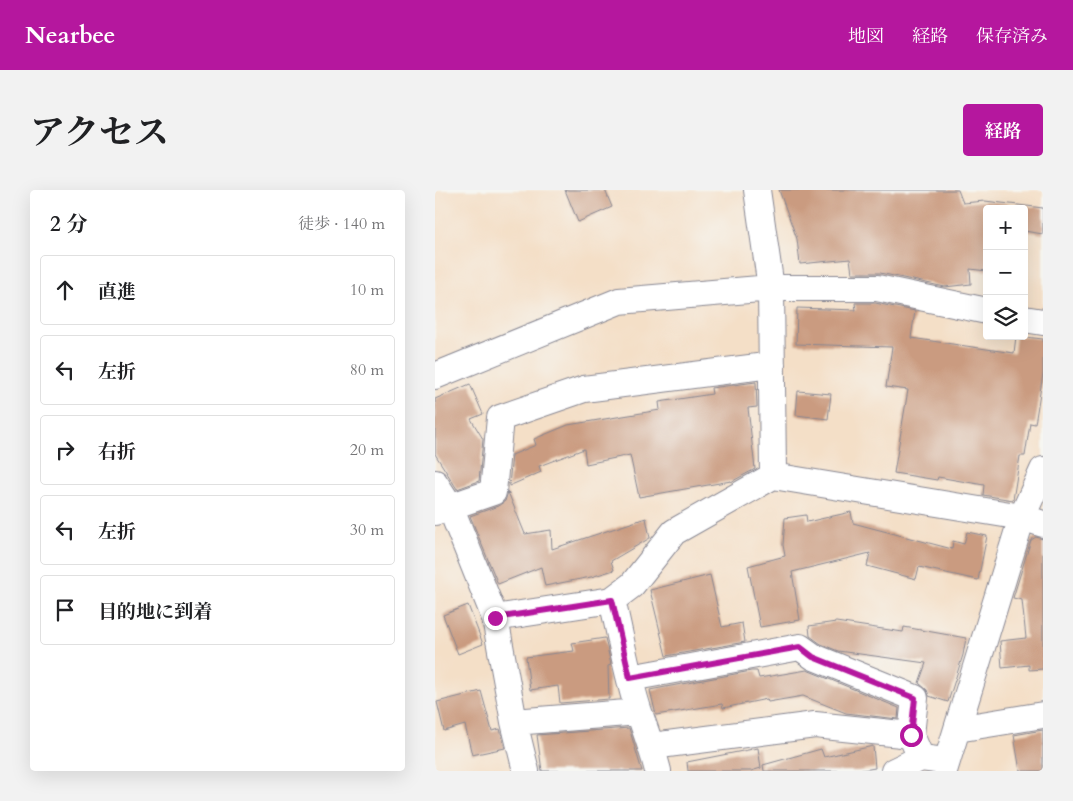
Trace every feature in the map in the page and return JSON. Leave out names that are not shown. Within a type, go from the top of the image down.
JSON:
[{"type":"street","points":[[757,190],[771,288],[773,476]]},
{"type":"street","points":[[435,376],[619,301],[771,288],[877,288],[983,310]]},
{"type":"street","points":[[1028,320],[1043,322]]},
{"type":"street","points":[[442,509],[493,492],[500,418],[584,389],[772,365]]},
{"type":"street","points":[[652,746],[815,725],[916,746],[945,766],[1033,521],[1043,470]]},
{"type":"street","points":[[495,618],[612,600],[632,585],[674,532],[773,476],[1033,521]]},
{"type":"street","points":[[435,483],[442,509],[495,618],[526,771]]},
{"type":"street","points":[[612,600],[639,712],[652,746],[658,771]]},
{"type":"street","points":[[630,678],[800,647],[813,657],[915,698],[916,746],[894,771]]},
{"type":"street","points":[[515,722],[639,712]]},
{"type":"street","points":[[957,729],[1043,716]]},
{"type":"building","points":[[565,190],[605,190],[612,207],[578,222]]},
{"type":"building","points":[[779,190],[958,190],[963,203],[985,201],[1018,205],[983,205],[983,271],[970,269],[971,284],[945,287],[880,273],[852,273],[850,259],[800,264],[797,239]]},
{"type":"building","points":[[1028,206],[1043,208],[1043,234],[1028,232]]},
{"type":"building","points":[[855,303],[875,303],[915,311],[911,338],[1014,353],[1016,340],[1028,340],[1028,337],[1043,339],[1043,374],[1035,424],[1030,423],[1025,456],[1020,456],[1013,500],[983,495],[984,485],[938,477],[937,480],[894,473],[908,390],[886,387],[892,347],[796,344],[797,308],[856,310]]},
{"type":"building","points":[[756,382],[757,407],[748,408],[755,469],[731,482],[639,497],[630,455],[586,464],[584,449],[539,466],[541,472],[509,486],[512,455],[536,445],[534,439],[568,425],[660,410],[659,402],[712,394],[711,388]]},
{"type":"building","points":[[470,384],[483,414],[471,419],[483,439],[479,481],[457,489],[435,454],[435,399]]},
{"type":"building","points":[[798,391],[831,394],[828,419],[796,415]]},
{"type":"building","points":[[508,492],[525,534],[551,530],[552,549],[646,518],[650,538],[611,561],[614,570],[591,577],[545,586],[541,567],[498,584],[470,516],[498,506],[505,501]]},
{"type":"building","points":[[851,512],[853,523],[952,549],[953,541],[964,544],[967,532],[987,536],[978,580],[919,567],[916,579],[867,566],[870,553],[792,572],[800,620],[760,627],[748,566],[785,556],[783,545],[785,518],[806,515],[807,522]]},
{"type":"building","points":[[1036,537],[1043,539],[1043,669],[1029,670],[1029,665],[1002,668],[1000,641],[1026,638],[1022,600],[1013,598],[1031,540]]},
{"type":"building","points":[[710,575],[722,627],[742,623],[745,642],[666,656],[650,590]]},
{"type":"building","points":[[468,605],[483,644],[458,654],[443,615]]},
{"type":"building","points":[[836,622],[903,632],[904,627],[966,638],[963,655],[948,702],[929,696],[927,690],[919,683],[926,663],[838,651],[821,644],[810,636],[809,626]]},
{"type":"building","points":[[605,638],[611,665],[608,666],[609,699],[560,703],[558,686],[530,690],[526,657],[574,651],[572,643]]},
{"type":"building","points":[[807,670],[899,708],[898,719],[846,713],[803,696],[768,702],[767,699],[723,708],[722,704],[656,715],[650,690],[751,671],[757,671],[759,678]]},
{"type":"building","points":[[481,691],[492,731],[500,729],[505,748],[472,755],[465,725],[444,731],[437,702]]},
{"type":"building","points":[[629,728],[642,771],[542,771],[537,735]]},
{"type":"building","points":[[1043,730],[1043,771],[1020,771],[1014,735]]},
{"type":"building","points":[[873,746],[875,768],[857,771],[764,771],[763,765],[821,749],[824,757]]},
{"type":"building","points":[[758,748],[761,768],[751,771],[688,771],[687,762]]},
{"type":"route","points":[[495,618],[612,600],[630,678],[800,647],[813,657],[915,698],[911,735]]}]
